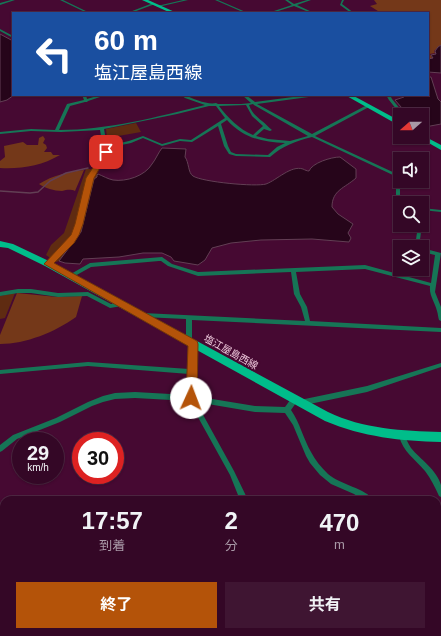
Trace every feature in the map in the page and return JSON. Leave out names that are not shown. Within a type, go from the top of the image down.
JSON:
[{"type":"main road","points":[[144,0],[173,12]]},
{"type":"main road","points":[[350,96],[393,120]]},
{"type":"main road","points":[[429,141],[441,148]]},
{"type":"main road","name":"塩江屋島西線","points":[[0,244],[10,246],[71,276],[191,343],[340,422],[366,430],[402,436],[441,437]]},
{"type":"street","points":[[0,4],[14,0]]},
{"type":"street","points":[[61,0],[87,12]]},
{"type":"street","points":[[132,12],[156,5],[187,0]]},
{"type":"street","points":[[216,0],[245,12]]},
{"type":"street","points":[[286,0],[311,12]]},
{"type":"street","points":[[272,12],[310,0]]},
{"type":"street","points":[[343,0],[342,4],[352,12]]},
{"type":"street","points":[[0,30],[12,36]]},
{"type":"street","points":[[84,96],[86,101]]},
{"type":"street","points":[[57,130],[68,105],[101,96]]},
{"type":"street","points":[[184,96],[209,105]]},
{"type":"street","points":[[245,96],[255,104],[312,136],[396,175],[398,177],[398,196]]},
{"type":"street","points":[[0,133],[31,130],[102,128],[209,105],[255,104],[309,96]]},
{"type":"street","points":[[388,96],[397,108]]},
{"type":"street","points":[[216,104],[226,119],[241,130],[265,140],[289,142]]},
{"type":"street","points":[[247,104],[250,113],[254,118],[270,130]]},
{"type":"street","points":[[219,123],[225,137],[225,146],[232,154],[269,156],[276,149],[289,142],[312,136],[368,106]]},
{"type":"street","points":[[106,147],[130,142],[143,137],[162,145],[180,140],[192,141],[226,119]]},
{"type":"street","points":[[254,136],[262,128],[266,127]]},
{"type":"street","points":[[48,264],[71,242],[75,235],[90,178],[106,152],[102,128]]},
{"type":"street","points":[[429,210],[441,211]]},
{"type":"street","points":[[429,252],[439,254],[432,292],[440,311],[441,319]]},
{"type":"street","points":[[71,276],[90,265],[124,263],[145,259],[162,259],[170,266],[198,274],[365,268],[433,285]]},
{"type":"street","points":[[293,270],[297,294],[304,307],[308,323]]},
{"type":"street","points":[[0,294],[18,291],[31,291],[58,295],[88,294],[110,306],[122,304]]},
{"type":"street","points":[[142,315],[441,330]]},
{"type":"street","points":[[189,317],[192,372],[191,398],[232,473],[242,496]]},
{"type":"street","points":[[0,372],[88,364],[192,372]]},
{"type":"street","points":[[0,449],[15,437],[58,420],[103,399],[135,395],[191,398],[255,409],[287,410],[298,401],[367,388],[441,365]]},
{"type":"street","points":[[287,410],[296,425],[307,453],[317,467],[332,481],[363,496]]},
{"type":"street","points":[[402,436],[406,447],[428,471],[438,485],[441,494]]},
{"type":"shaded area","points":[[374,0],[441,0],[441,45],[434,51],[435,53],[430,54],[432,58],[429,59],[429,12],[379,12],[370,6],[377,4]]},
{"type":"shaded area","points":[[0,34],[12,40],[13,96],[7,100],[0,102]]},
{"type":"shaded area","points":[[441,45],[441,73],[429,72],[429,59],[433,58],[431,55],[436,54],[435,51]]},
{"type":"shaded area","points":[[429,77],[431,77],[438,99],[441,102],[441,124],[429,126],[429,108],[402,108],[395,100],[404,96],[429,96]]},
{"type":"shaded area","points":[[136,123],[141,132],[107,138],[106,129]]},
{"type":"shaded area","points":[[43,136],[45,139],[43,143],[47,148],[44,152],[51,152],[53,155],[60,155],[46,162],[31,166],[0,168],[0,161],[5,157],[4,146],[23,142],[27,145],[38,145],[39,138]]},
{"type":"shaded area","points":[[162,148],[186,149],[185,157],[191,175],[198,178],[217,182],[260,185],[266,184],[294,169],[298,168],[309,171],[314,165],[322,161],[340,157],[356,169],[356,178],[337,193],[334,197],[332,207],[338,214],[353,224],[348,233],[351,238],[349,242],[312,239],[261,240],[231,243],[212,248],[205,260],[198,265],[174,261],[171,257],[162,253],[143,253],[119,257],[83,259],[80,264],[59,261],[81,232],[94,179],[97,175],[98,174],[111,180],[124,180],[140,175],[149,168]]},
{"type":"shaded area","points":[[86,169],[90,169],[98,174],[94,179],[81,232],[59,261],[56,262],[46,255],[51,245],[64,233]]},
{"type":"shaded area","points":[[84,170],[75,191],[56,190],[39,184],[61,174]]},
{"type":"shaded area","points":[[15,293],[5,318],[0,319],[0,296]]},
{"type":"shaded area","points":[[17,293],[57,297],[82,296],[76,317],[59,328],[20,342],[0,344],[0,335]]},
{"type":"waterway","points":[[0,191],[30,193],[38,192],[50,181],[66,173],[88,168]]},
{"type":"route","points":[[106,152],[90,178],[75,235],[71,242],[48,264],[193,344],[191,398]]}]
